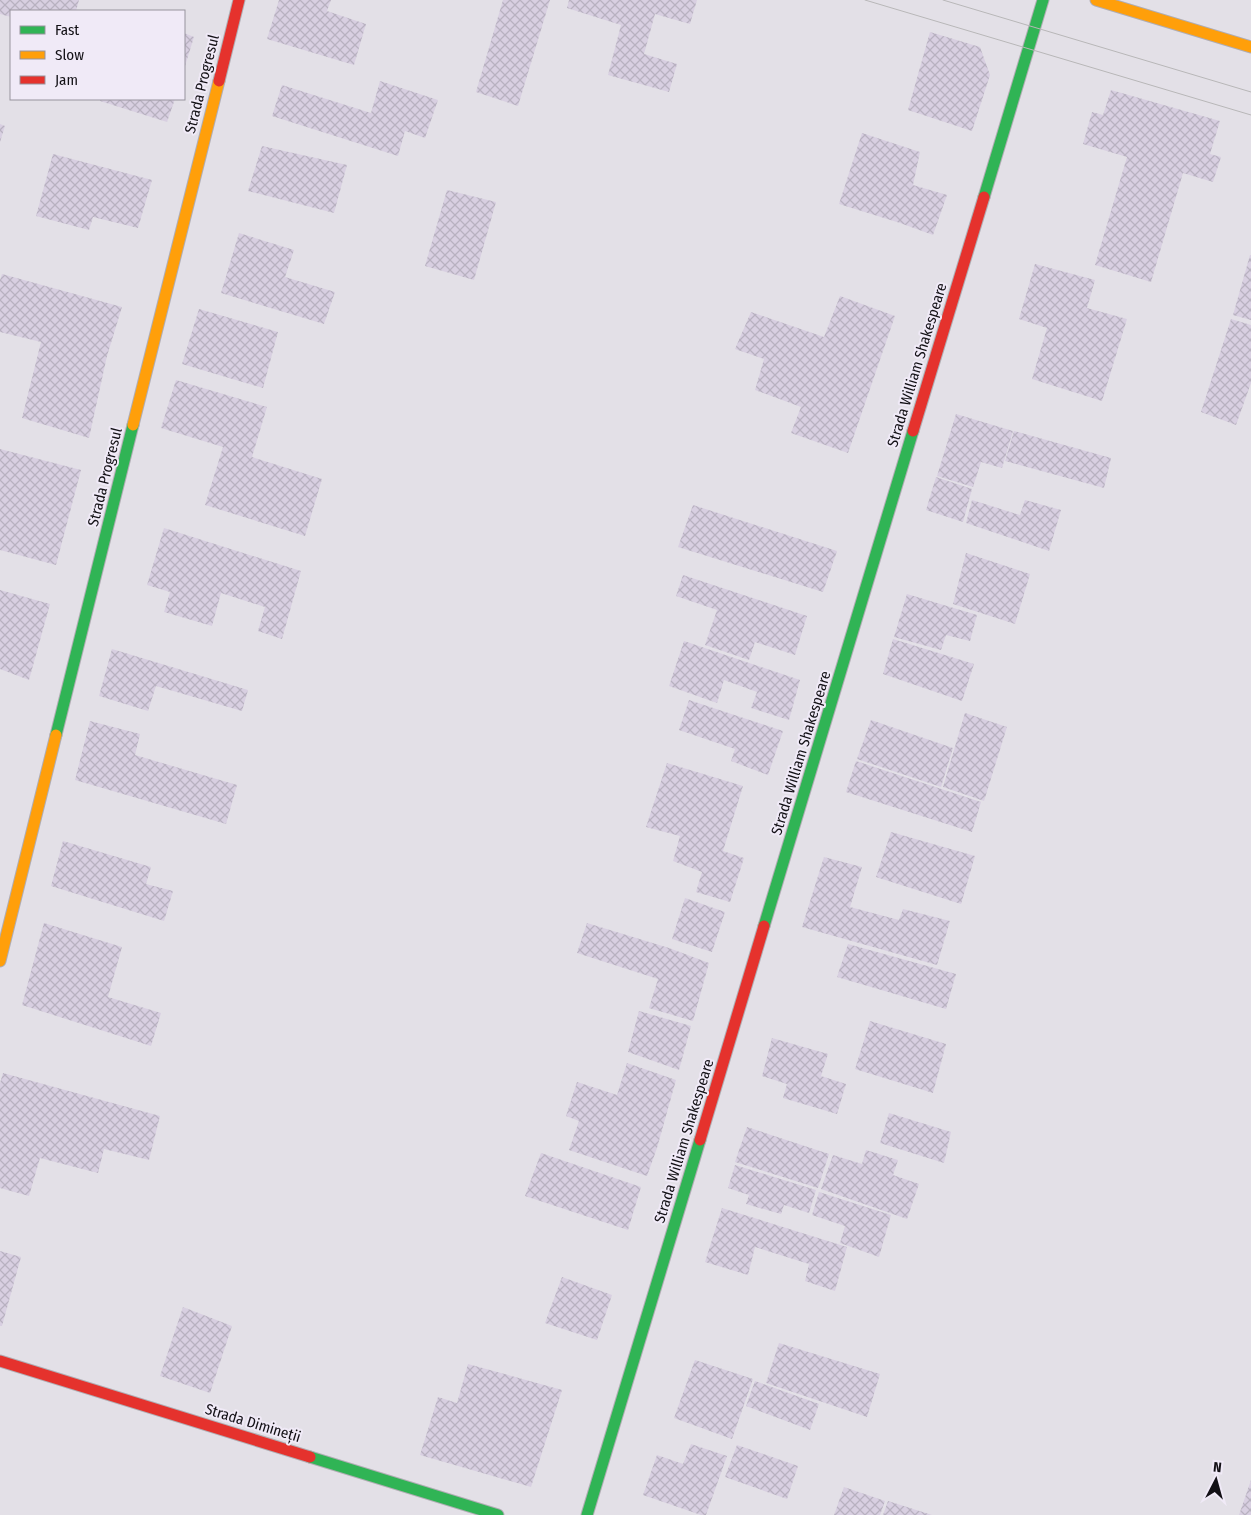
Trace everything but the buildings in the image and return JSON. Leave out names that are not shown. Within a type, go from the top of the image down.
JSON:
[{"type":"street","name":"Strada Progresul","points":[[0,961],[239,0]]},
{"type":"street","name":"Strada William Shakespeare","points":[[587,1515],[1042,0]]},
{"type":"street","points":[[1096,0],[1251,47]]},
{"type":"street","name":"Strada Dimineții","points":[[0,1361],[498,1515]]},
{"type":"tram line","points":[[865,0],[1251,115]]},
{"type":"tram line","points":[[943,0],[1251,92]]},
{"type":"traffic: fast","points":[[984,197],[1043,0]]},
{"type":"traffic: fast","points":[[56,735],[133,425]]},
{"type":"traffic: fast","points":[[764,926],[913,431]]},
{"type":"traffic: fast","points":[[587,1515],[700,1140]]},
{"type":"traffic: fast","points":[[310,1457],[498,1515]]},
{"type":"traffic: slow","points":[[1096,0],[1251,47]]},
{"type":"traffic: slow","points":[[133,425],[219,81]]},
{"type":"traffic: slow","points":[[0,961],[56,735]]},
{"type":"traffic: jam","points":[[219,81],[239,0]]},
{"type":"traffic: jam","points":[[913,431],[984,197]]},
{"type":"traffic: jam","points":[[700,1140],[764,926]]},
{"type":"traffic: jam","points":[[0,1361],[310,1457]]}]
